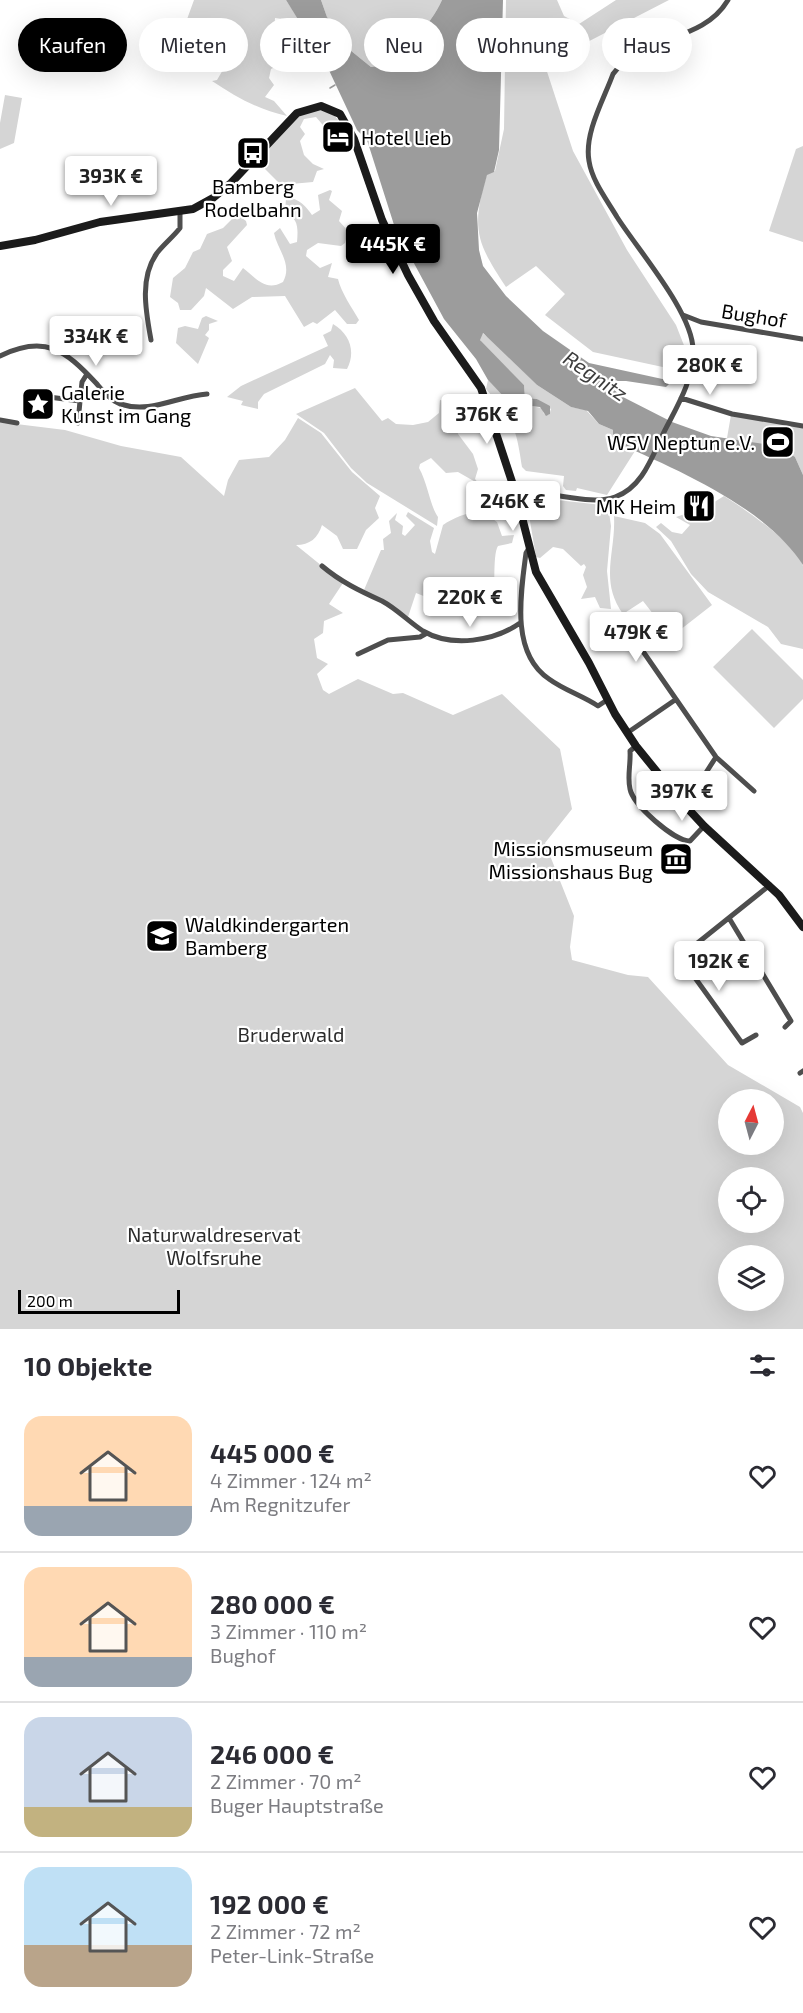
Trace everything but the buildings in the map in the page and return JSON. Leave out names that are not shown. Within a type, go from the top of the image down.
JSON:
[{"type":"street","points":[[516,494],[530,492],[607,499],[632,487],[642,476],[681,398],[693,358],[691,335],[672,297],[617,216],[594,177],[589,160],[589,145],[613,74],[620,64],[630,55],[702,27],[713,20],[728,0]]},
{"type":"street","points":[[0,246],[22,243],[100,222],[180,213],[196,208],[220,192],[297,113],[314,106],[335,110],[344,119],[354,139],[382,220],[419,297],[481,388],[516,494],[529,548],[540,581],[589,663],[608,700],[636,746],[680,801],[704,826],[770,885],[792,909],[803,927]]},
{"type":"street","points":[[151,340],[145,303],[148,271],[159,251],[180,228],[180,213]]},
{"type":"street","name":"Bughof","points":[[683,315],[701,322],[802,339]]},
{"type":"street","name":"Bughof","points":[[691,335],[701,322]]},
{"type":"street","points":[[0,356],[26,346],[43,346],[66,354],[111,399],[126,405],[150,407],[207,394]]},
{"type":"street","points":[[78,423],[82,382],[87,374]]},
{"type":"street","points":[[33,395],[80,401]]},
{"type":"street","points":[[681,398],[732,414],[803,426]]},
{"type":"street","points":[[0,420],[17,423]]},
{"type":"street","points":[[529,548],[525,561],[520,623],[530,657],[550,680],[598,706],[608,700]]},
{"type":"street","points":[[322,566],[357,590],[391,607],[427,633],[451,639],[486,640],[520,623]]},
{"type":"street","points":[[622,621],[716,757],[754,791]]},
{"type":"street","points":[[358,654],[388,640],[420,637],[427,633]]},
{"type":"street","points":[[627,733],[675,700]]},
{"type":"street","points":[[636,746],[630,751],[630,788],[633,797],[673,837],[690,842],[704,826]]},
{"type":"street","points":[[680,801],[700,782],[716,757]]},
{"type":"street","points":[[756,1035],[742,1043],[680,957],[770,885]]},
{"type":"street","points":[[729,918],[791,1021],[785,1027]]},
{"type":"green space","points":[[194,0],[286,0],[298,18],[260,18],[260,72],[270,72],[269,78],[274,85],[265,97],[274,101],[287,116],[248,102],[212,81],[217,80],[222,72],[248,72],[248,18],[187,18]]},
{"type":"green space","points":[[321,0],[442,0],[431,18],[364,18],[364,61],[352,52],[352,18],[327,17]]},
{"type":"green space","points":[[506,0],[557,0],[564,16],[568,18],[506,18]]},
{"type":"green space","points":[[616,0],[669,0],[634,18],[602,18],[602,34],[590,41],[588,18]]},
{"type":"green space","points":[[505,72],[547,72],[573,151],[627,250],[676,325],[687,353],[686,372],[593,352],[545,315],[565,294],[536,266],[506,287],[488,258],[479,234],[478,222],[487,174],[495,171],[504,129]]},
{"type":"green space","points":[[5,95],[22,98],[14,143],[0,149],[0,123]]},
{"type":"green space","points":[[316,109],[330,110],[343,126],[327,130],[316,117],[304,119],[300,127],[305,134],[300,141],[304,155],[313,164],[324,169],[317,171],[313,182],[291,184],[286,190],[256,160],[298,116]]},
{"type":"green space","points":[[803,146],[803,242],[769,231],[796,149]]},
{"type":"green space","points":[[332,191],[329,200],[342,211],[339,221],[348,231],[345,243],[341,246],[318,243],[307,250],[306,256],[320,268],[332,263],[328,277],[338,279],[344,295],[359,320],[356,324],[347,324],[335,310],[317,324],[313,322],[304,327],[285,296],[252,297],[233,309],[206,288],[204,296],[191,310],[180,310],[178,303],[170,297],[173,278],[185,268],[193,252],[200,249],[207,234],[223,228],[237,214],[246,221],[247,225],[227,247],[232,261],[223,270],[223,276],[234,281],[243,268],[266,285],[277,285],[283,282],[286,275],[285,263],[274,233],[280,228],[290,244],[297,242],[298,233],[293,218],[285,214],[286,198],[297,200],[312,215],[320,210],[318,195]]},
{"type":"green space","points":[[206,316],[218,321],[209,324],[209,330],[205,335],[209,338],[198,364],[176,343],[178,328],[185,326],[198,329],[202,318]]},
{"type":"green space","points":[[333,324],[344,333],[350,344],[351,356],[347,369],[333,368],[334,360],[330,355],[325,364],[264,394],[258,402],[258,409],[241,405],[243,401],[227,397],[241,386],[328,346],[323,335],[331,331]]},
{"type":"green space","points":[[482,333],[537,385],[571,407],[586,410],[599,424],[613,430],[613,441],[635,451],[607,495],[577,488],[576,491],[566,490],[563,486],[564,476],[526,471],[522,467],[512,424],[486,389],[488,380],[511,403],[542,408],[544,414],[549,415],[551,409],[537,399],[525,398],[524,385],[481,342],[479,337]]},
{"type":"green space","points":[[355,388],[382,421],[388,418],[396,424],[413,425],[428,422],[439,413],[440,400],[446,401],[456,421],[458,434],[473,454],[478,469],[475,479],[479,484],[458,472],[446,473],[431,458],[420,464],[419,468],[438,517],[437,526],[367,483],[351,468],[324,433],[296,414]]},
{"type":"green space","name":"WSV Neptun e.V.","points":[[731,415],[803,428],[803,475],[795,457],[727,438]]},
{"type":"green space","name":"Bruderwald","points":[[298,418],[321,433],[352,472],[380,496],[375,508],[379,518],[366,530],[357,549],[343,549],[337,536],[322,525],[313,540],[296,545],[343,583],[329,604],[343,613],[324,621],[323,633],[314,639],[317,658],[328,664],[317,674],[323,690],[329,694],[358,679],[393,694],[403,693],[453,715],[502,694],[560,749],[572,809],[545,843],[574,916],[570,947],[572,960],[628,975],[648,977],[728,1065],[769,1089],[718,1089],[718,1155],[784,1155],[784,1098],[800,1107],[803,1113],[803,1329],[0,1329],[0,422],[65,430],[121,446],[181,457],[224,496],[228,480],[239,460],[269,457],[285,440]]},
{"type":"green space","points":[[724,496],[769,528],[799,557],[803,566],[803,649],[781,644],[768,627],[708,592],[691,574],[671,541],[656,527],[661,523],[672,532],[682,534],[690,525],[676,517],[688,513],[701,513]]},
{"type":"green space","points":[[530,497],[602,505],[609,512],[611,526],[607,571],[611,609],[600,608],[595,597],[581,599],[587,587],[583,575],[586,567],[584,564],[581,566],[563,549],[553,547],[540,558],[536,557],[528,509],[524,510],[523,505]]},
{"type":"green space","points":[[408,512],[434,528],[430,541],[432,552],[435,554],[443,525],[465,514],[489,513],[490,517],[497,522],[502,536],[514,535],[512,543],[498,546],[496,551],[493,611],[459,610],[416,593],[408,617],[364,590],[381,550],[384,550],[383,539],[391,533],[389,521],[397,513],[395,520],[403,526],[402,534],[405,536],[415,525],[406,516]]},
{"type":"green space","points":[[614,516],[645,523],[660,534],[712,605],[671,637],[643,601],[623,614],[616,602],[610,578]]},
{"type":"green space","points":[[752,629],[803,680],[803,699],[774,728],[713,667]]},
{"type":"water","points":[[286,0],[321,0],[328,18],[297,18]]},
{"type":"water","name":"Regnitz","points":[[442,0],[503,0],[503,18],[456,18],[456,72],[501,72],[499,150],[494,172],[487,175],[477,213],[479,250],[483,266],[506,296],[543,331],[589,363],[667,380],[670,383],[666,387],[611,381],[610,386],[621,396],[672,422],[711,436],[778,446],[795,457],[803,475],[803,565],[786,544],[743,507],[690,477],[613,441],[613,430],[599,424],[588,411],[571,407],[537,385],[483,333],[480,340],[524,385],[525,398],[537,399],[550,406],[550,414],[546,416],[540,407],[518,405],[506,399],[488,380],[476,359],[444,319],[395,228],[367,140],[357,130],[330,72],[352,72],[352,52],[364,61],[364,72],[444,72],[444,18],[431,18]]},
{"type":"waterway","points":[[330,88],[335,85]]},
{"type":"place","name":"Hotel Lieb","points":[[338,137]]},
{"type":"place","name":"Bamberg Rodelbahn","points":[[253,153]]},
{"type":"place","name":"Galerie Kunst im Gang","points":[[38,404]]},
{"type":"place","name":"WSV Neptun e.V.","points":[[778,442]]},
{"type":"place","name":"MK Heim","points":[[699,506]]},
{"type":"place","name":"Missionsmuseum Missionshaus Bug","points":[[676,859]]},
{"type":"place","name":"Waldkindergarten Bamberg","points":[[162,936]]},
{"type":"park label","name":"Naturwaldreservat Wolfsruhe","points":[[214,1246]]}]
